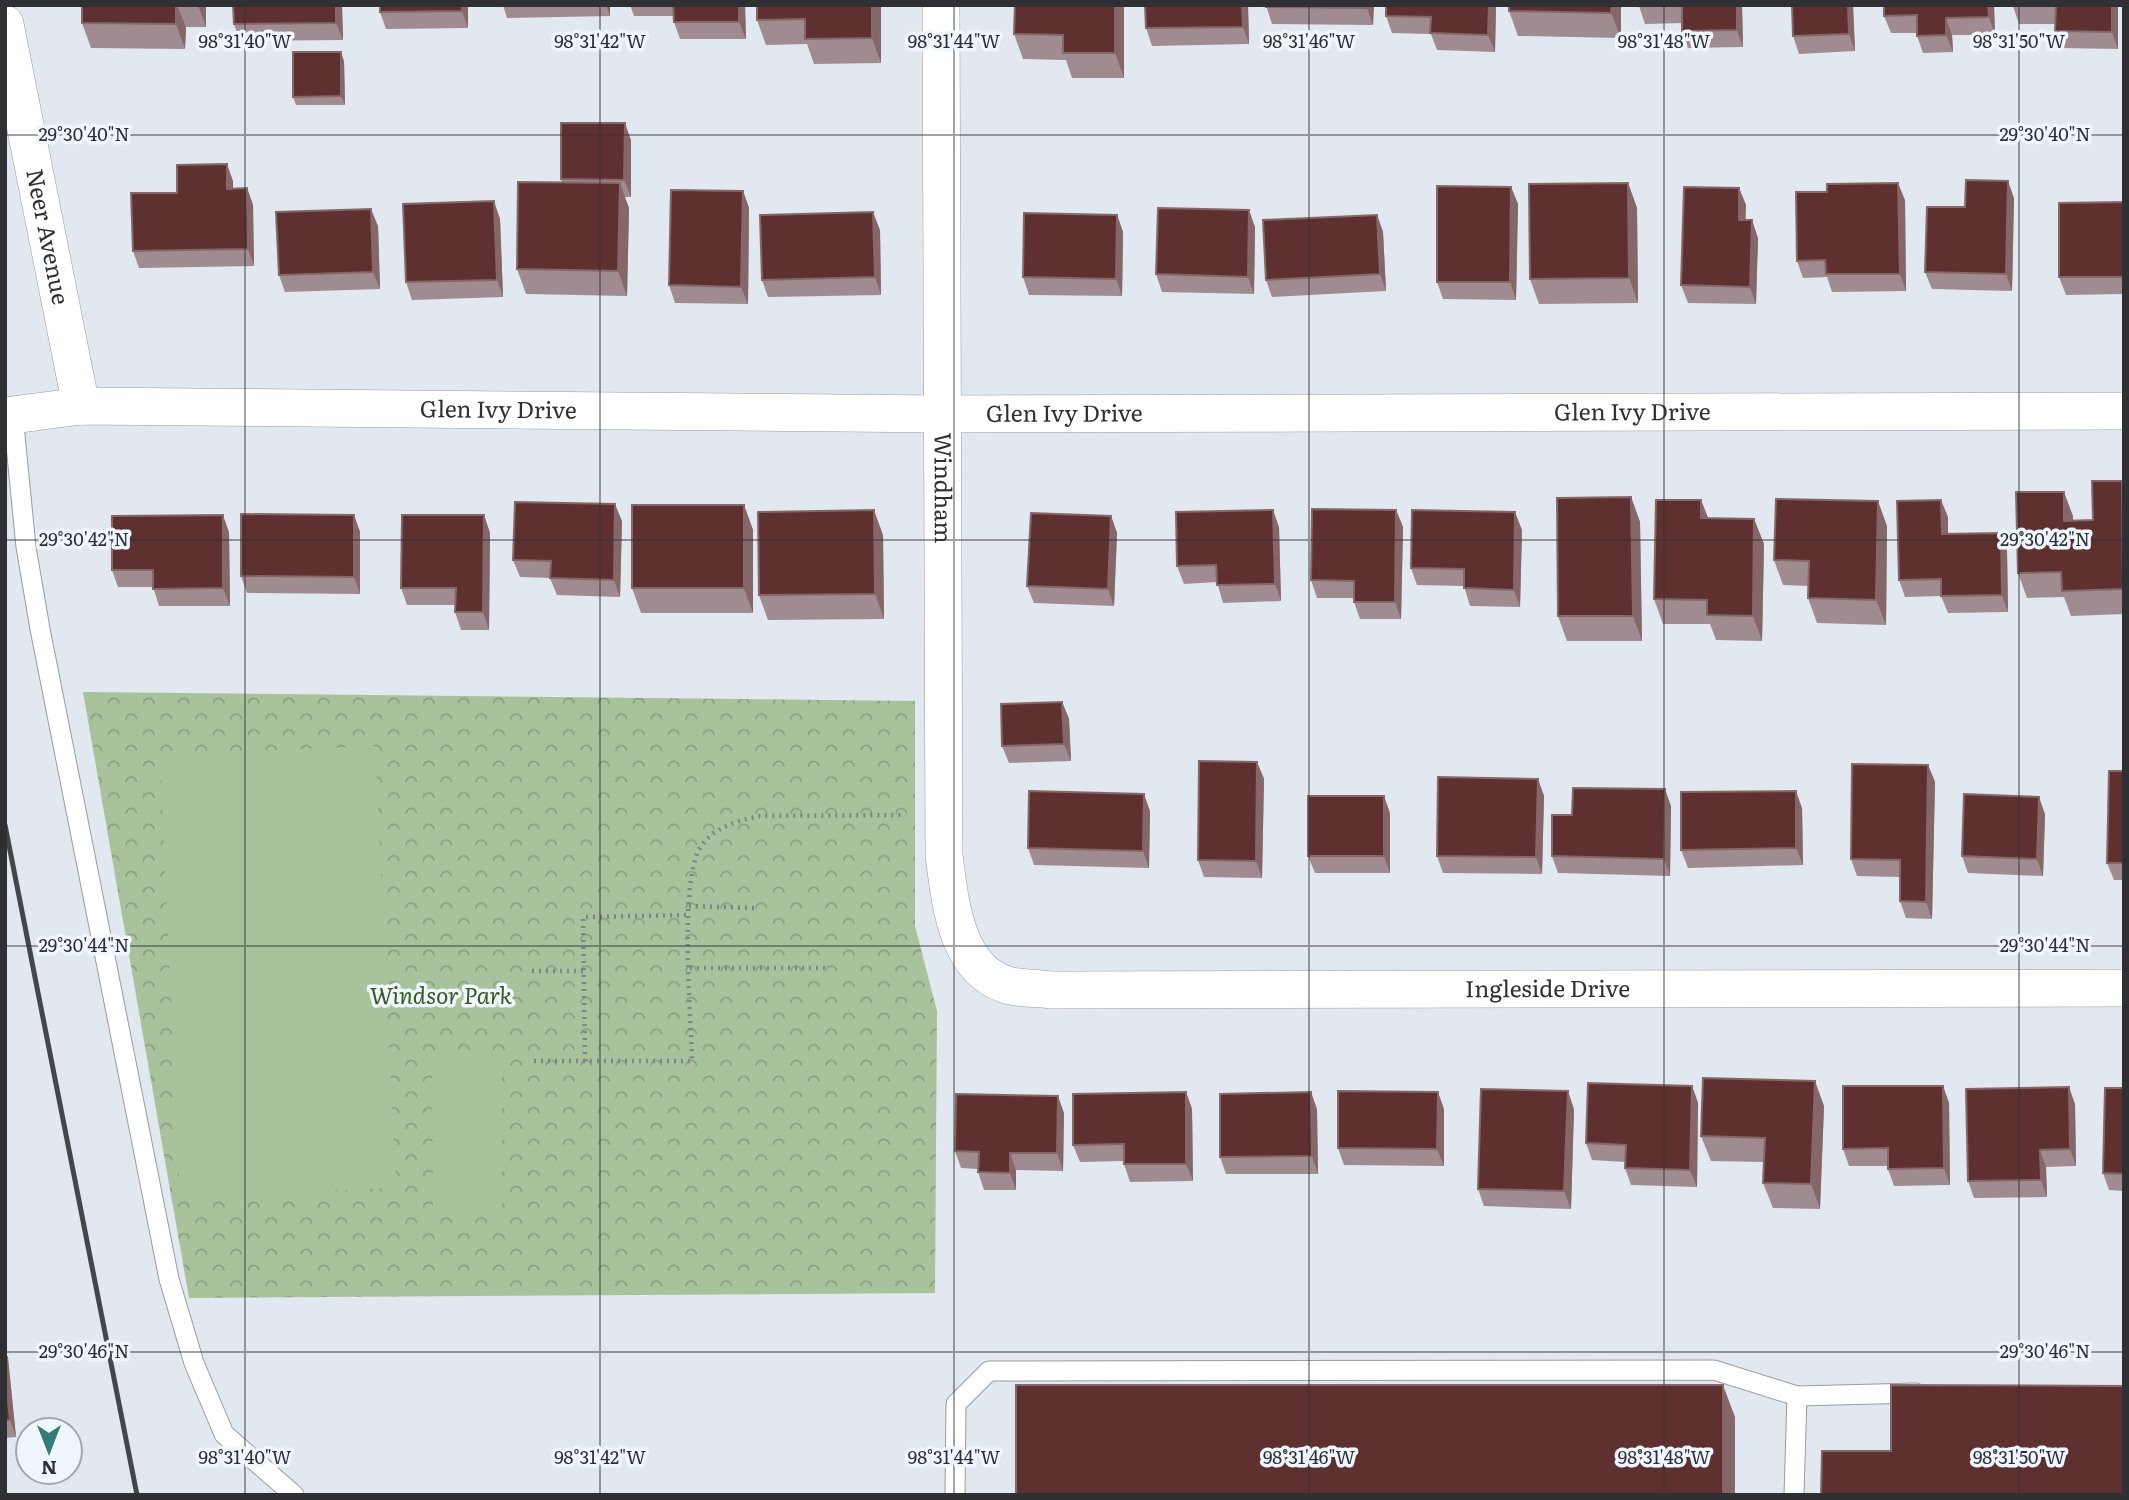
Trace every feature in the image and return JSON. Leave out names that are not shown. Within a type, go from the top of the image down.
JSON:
[{"type":"street","name":"Windham","points":[[941,5],[944,855],[950,903],[960,935],[976,965]]},
{"type":"street","name":"Neer Avenue","points":[[5,24],[81,406]]},
{"type":"street","name":"Glen Ivy Drive","points":[[9,415],[81,406],[943,414],[2124,411]]},
{"type":"street","name":"Ingleside Drive","points":[[976,965],[1006,985],[1051,990],[2124,988]]},
{"type":"lane","points":[[9,415],[40,629],[169,1279],[194,1363],[225,1434],[294,1495]]},
{"type":"lane","points":[[955,1495],[956,1404],[989,1371],[1714,1370],[1797,1395],[1931,1393]]},
{"type":"lane","points":[[1794,1495],[1797,1395]]},
{"type":"path","points":[[534,1061],[692,1061],[689,906],[692,868],[701,846],[736,820],[760,816],[944,814]]},
{"type":"path","points":[[689,906],[755,908]]},
{"type":"path","points":[[585,1061],[583,917],[689,915]]},
{"type":"path","points":[[690,968],[827,968]]},
{"type":"path","points":[[532,971],[584,971]]},
{"type":"green space","name":"Windsor Park","points":[[83,692],[915,701],[915,926],[937,1011],[935,1293],[189,1298]]},
{"type":"green space","points":[[375,746],[396,1188],[180,1198],[160,755]]},
{"type":"green space","points":[[432,1056],[502,1056],[502,1213],[433,1213]]},
{"type":"building","points":[[82,5],[176,5],[176,24],[82,23]]},
{"type":"building","points":[[233,5],[336,5],[336,23],[234,24]]},
{"type":"building","points":[[380,5],[462,5],[462,11],[380,12]]},
{"type":"building","points":[[673,5],[739,5],[739,22],[674,22]]},
{"type":"building","points":[[757,5],[872,5],[872,38],[805,39],[805,19],[757,20]]},
{"type":"building","points":[[1015,5],[1115,5],[1115,53],[1063,53],[1063,35],[1014,34]]},
{"type":"building","points":[[1145,5],[1242,5],[1243,27],[1146,28]]},
{"type":"building","points":[[1367,5],[1367,8],[1266,7]]},
{"type":"building","points":[[1386,5],[1489,5],[1488,35],[1430,33],[1431,17],[1386,16]]},
{"type":"building","points":[[1509,5],[1612,5],[1611,13],[1509,11]]},
{"type":"building","points":[[1639,5],[1737,5],[1737,30],[1682,31],[1682,6]]},
{"type":"building","points":[[1792,5],[1848,5],[1849,34],[1793,36]]},
{"type":"building","points":[[1884,5],[1988,5],[1989,17],[1946,18],[1946,35],[1917,36],[1917,15],[1884,16]]},
{"type":"building","points":[[2013,5],[2112,5],[2112,32],[2055,31],[2056,6]]},
{"type":"building","points":[[293,52],[341,52],[341,96],[293,97]]},
{"type":"building","points":[[561,123],[625,123],[624,180],[561,179]]},
{"type":"building","points":[[227,164],[227,189],[247,188],[248,249],[133,251],[131,193],[177,193],[177,165]]},
{"type":"building","points":[[1966,180],[2008,181],[2006,274],[1925,272],[1927,207],[1965,207]]},
{"type":"building","points":[[518,182],[620,183],[618,271],[517,269]]},
{"type":"building","points":[[1628,183],[1629,278],[1530,279],[1529,184]]},
{"type":"building","points":[[1898,183],[1900,274],[1826,274],[1825,260],[1797,261],[1796,192],[1827,192],[1827,184]]},
{"type":"building","points":[[1437,186],[1511,187],[1510,282],[1437,282]]},
{"type":"building","points":[[1684,187],[1739,188],[1739,220],[1752,220],[1750,287],[1681,285]]},
{"type":"building","points":[[671,190],[743,191],[741,287],[669,285]]},
{"type":"building","points":[[494,201],[497,280],[406,282],[403,204]]},
{"type":"building","points":[[2124,202],[2124,277],[2059,277],[2059,203]]},
{"type":"building","points":[[1158,208],[1249,210],[1248,277],[1156,274]]},
{"type":"building","points":[[371,209],[373,272],[279,275],[276,212]]},
{"type":"building","points":[[873,212],[875,277],[762,280],[760,215]]},
{"type":"building","points":[[1024,213],[1117,215],[1116,279],[1023,277]]},
{"type":"building","points":[[1377,215],[1380,274],[1266,280],[1263,220]]},
{"type":"building","points":[[2092,481],[2122,481],[2123,589],[2062,591],[2061,572],[2018,573],[2016,492],[2064,492],[2064,521],[2093,520]]},
{"type":"building","points":[[1631,497],[1633,616],[1558,616],[1557,498]]},
{"type":"building","points":[[1776,499],[1878,501],[1876,600],[1808,598],[1809,561],[1774,560]]},
{"type":"building","points":[[1656,500],[1701,500],[1701,518],[1754,519],[1753,616],[1707,615],[1707,600],[1654,599]]},
{"type":"building","points":[[1941,500],[1942,534],[2001,533],[2002,595],[1941,596],[1941,579],[1899,580],[1897,501]]},
{"type":"building","points":[[515,502],[615,504],[614,580],[550,578],[551,561],[513,560]]},
{"type":"building","points":[[632,505],[744,505],[744,588],[632,588]]},
{"type":"building","points":[[1312,509],[1396,510],[1395,602],[1354,602],[1354,581],[1311,580]]},
{"type":"building","points":[[874,510],[875,594],[759,595],[758,512]]},
{"type":"building","points":[[1273,510],[1275,584],[1217,585],[1216,565],[1177,566],[1176,512]]},
{"type":"building","points":[[1412,510],[1515,512],[1514,590],[1464,588],[1464,569],[1411,568]]},
{"type":"building","points":[[1031,513],[1111,516],[1108,589],[1027,586]]},
{"type":"building","points":[[241,514],[354,515],[354,577],[241,576]]},
{"type":"building","points":[[223,515],[223,588],[153,589],[153,570],[112,570],[112,516]]},
{"type":"building","points":[[402,515],[484,515],[483,612],[455,612],[456,588],[401,588]]},
{"type":"building","points":[[1062,702],[1064,744],[1002,746],[1001,704]]},
{"type":"building","points":[[1199,761],[1257,762],[1256,861],[1198,860]]},
{"type":"building","points":[[1852,764],[1928,765],[1926,902],[1900,901],[1900,860],[1851,859]]},
{"type":"building","points":[[2109,771],[2124,771],[2124,863],[2107,863]]},
{"type":"building","points":[[1438,777],[1538,779],[1536,857],[1437,856]]},
{"type":"building","points":[[1573,788],[1665,789],[1664,859],[1552,856],[1552,815],[1572,815]]},
{"type":"building","points":[[1029,791],[1144,794],[1143,851],[1028,848]]},
{"type":"building","points":[[1796,791],[1796,848],[1681,850],[1681,792]]},
{"type":"building","points":[[1964,794],[2039,797],[2037,859],[1962,856]]},
{"type":"building","points":[[1308,796],[1384,796],[1384,856],[1308,856]]},
{"type":"building","points":[[1703,1078],[1815,1081],[1811,1184],[1763,1183],[1765,1138],[1701,1136]]},
{"type":"building","points":[[1588,1083],[1692,1086],[1690,1170],[1625,1168],[1626,1145],[1586,1143]]},
{"type":"building","points":[[1843,1086],[1943,1086],[1944,1168],[1888,1169],[1888,1148],[1843,1149]]},
{"type":"building","points":[[2069,1087],[2070,1149],[2040,1150],[2041,1180],[1968,1181],[1966,1089]]},
{"type":"building","points":[[2105,1088],[2124,1088],[2124,1174],[2103,1173]]},
{"type":"building","points":[[1481,1089],[1568,1091],[1564,1191],[1478,1189]]},
{"type":"building","points":[[1338,1091],[1438,1092],[1437,1149],[1338,1148]]},
{"type":"building","points":[[1186,1092],[1186,1164],[1124,1164],[1124,1144],[1073,1145],[1073,1094]]},
{"type":"building","points":[[1311,1092],[1312,1156],[1220,1157],[1220,1094]]},
{"type":"building","points":[[956,1094],[1058,1096],[1057,1153],[1010,1153],[1010,1173],[978,1172],[979,1152],[955,1151]]},
{"type":"building","points":[[5,1374],[10,1420],[5,1420]]},
{"type":"building","points":[[1016,1385],[1723,1385],[1723,1495],[1016,1495]]},
{"type":"building","points":[[1891,1385],[2124,1386],[2124,1495],[1821,1495],[1822,1451],[1891,1451]]},
{"type":"railway","points":[[5,825],[137,1495]]}]
